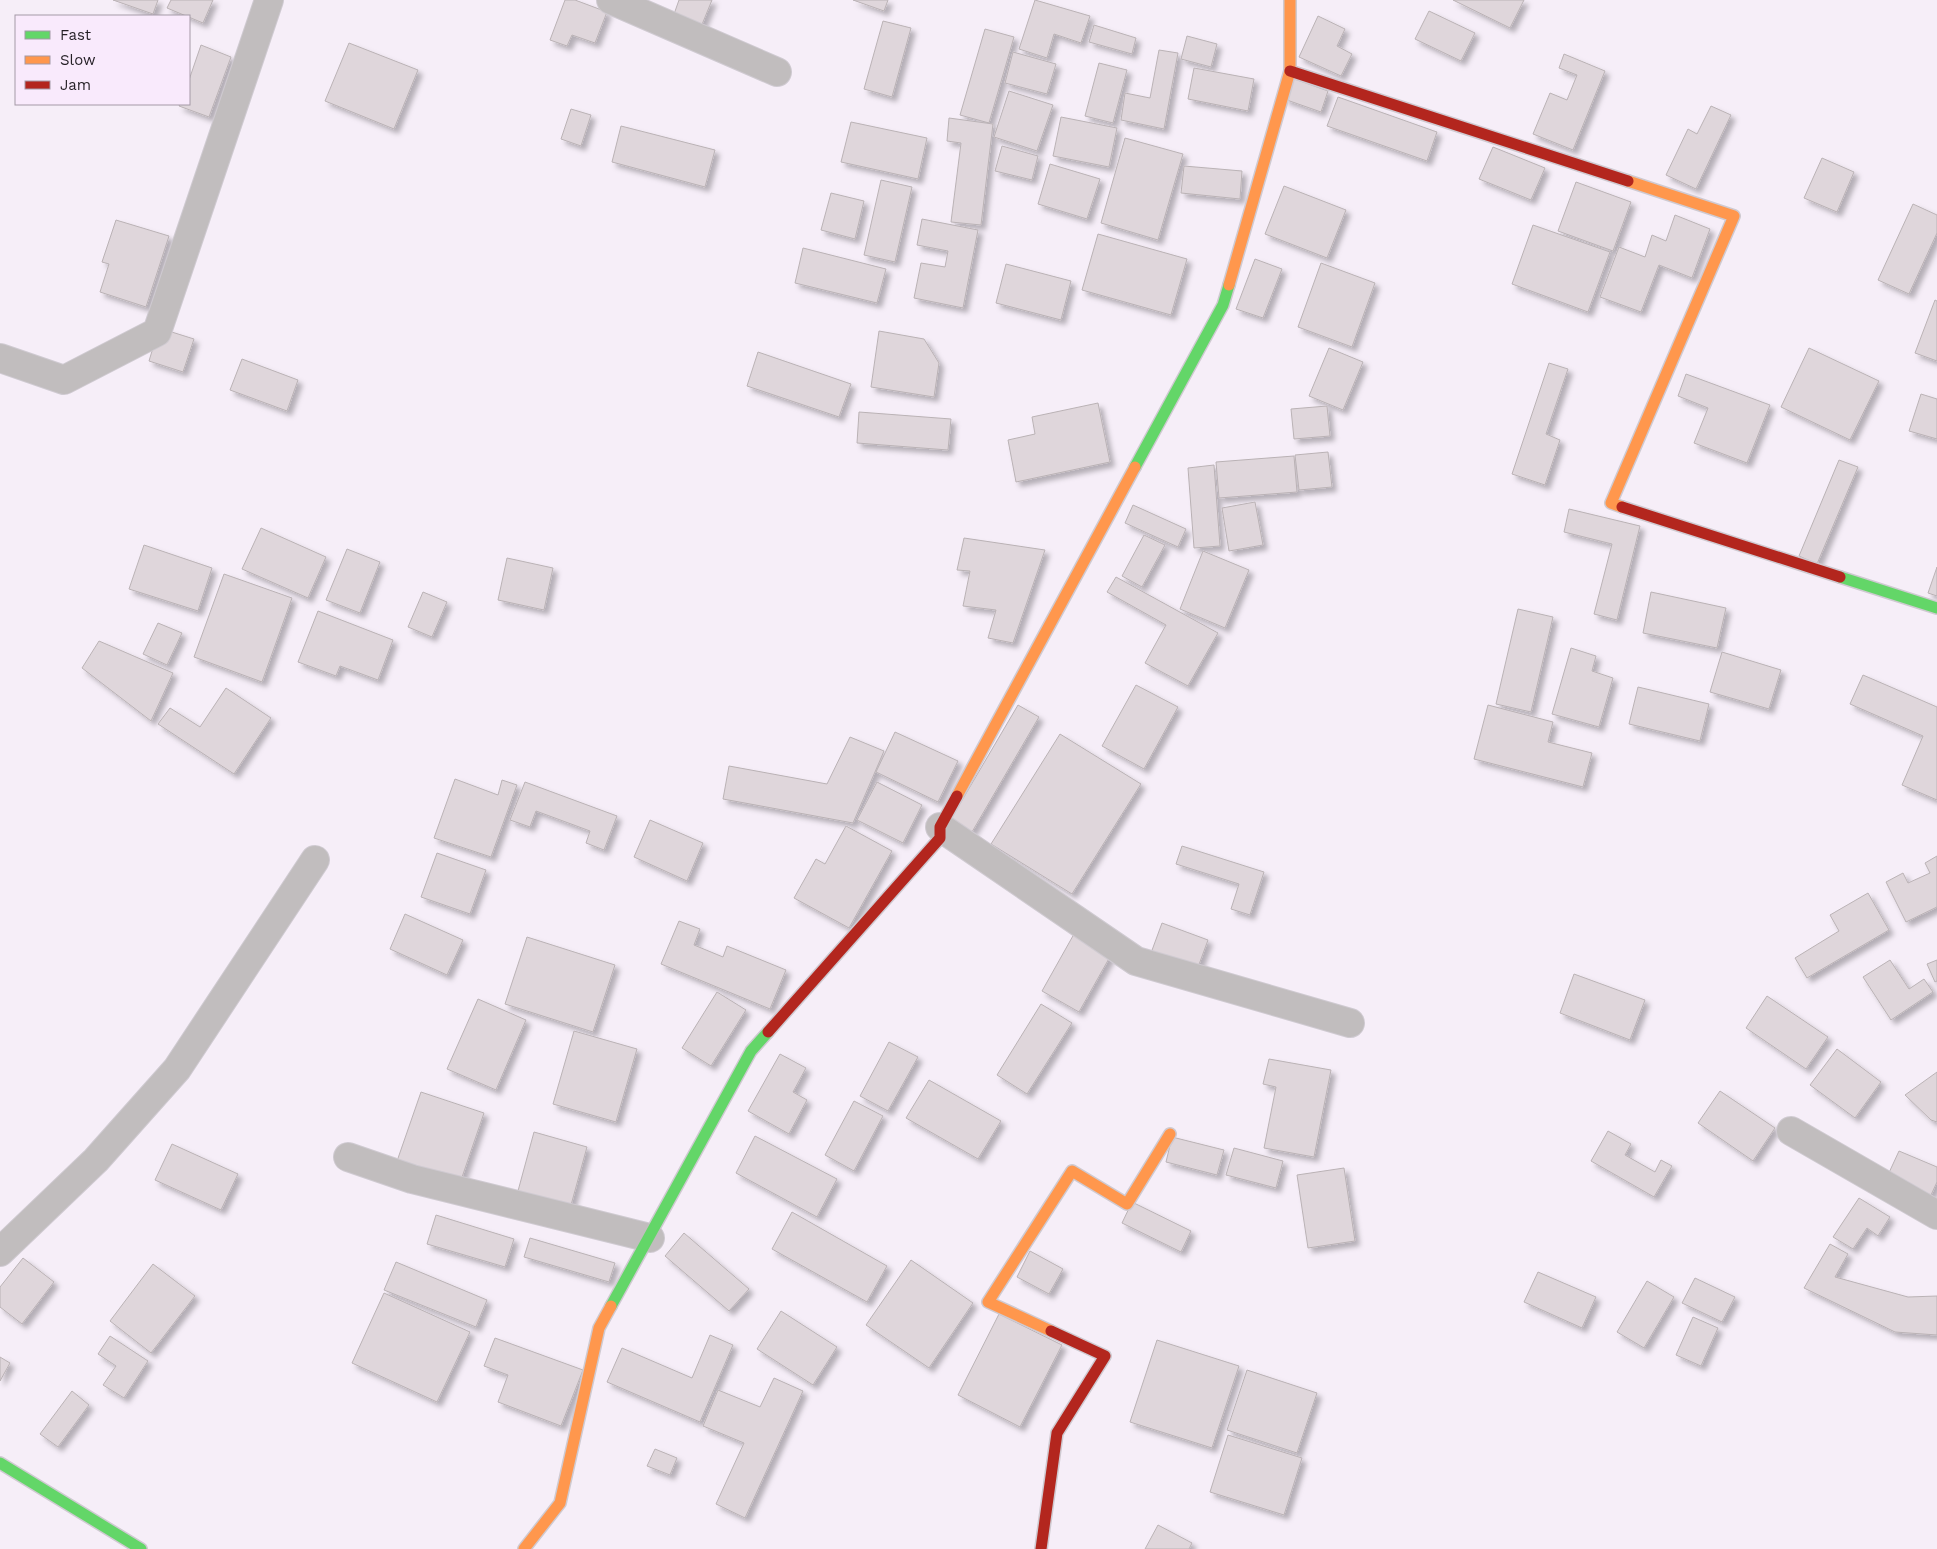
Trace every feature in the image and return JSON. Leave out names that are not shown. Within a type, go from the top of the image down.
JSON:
[{"type":"street","points":[[0,358],[64,380],[156,332],[269,0]]},
{"type":"street","points":[[611,0],[776,72]]},
{"type":"street","points":[[524,1549],[560,1503],[599,1328],[751,1051],[940,838],[940,828],[1223,305],[1290,72],[1290,0]]},
{"type":"street","points":[[1290,72],[1734,216],[1611,503],[1937,608]]},
{"type":"street","points":[[940,828],[1136,961],[1350,1022]]},
{"type":"street","points":[[0,1252],[96,1160],[177,1069],[315,860]]},
{"type":"street","points":[[1791,1131],[1937,1215]]},
{"type":"street","points":[[1041,1549],[1057,1433],[1105,1356],[988,1302],[1072,1171],[1127,1204],[1170,1134]]},
{"type":"street","points":[[348,1157],[412,1179],[650,1238]]},
{"type":"street","points":[[0,1463],[141,1549]]},
{"type":"building","points":[[113,0],[158,0],[153,14]]},
{"type":"building","points":[[171,0],[213,0],[203,23],[190,18],[190,15],[184,15],[167,8]]},
{"type":"building","points":[[565,0],[575,0],[607,12],[595,43],[572,35],[567,46],[550,40]]},
{"type":"building","points":[[679,0],[712,0],[701,27],[673,17]]},
{"type":"building","points":[[853,0],[888,0],[884,11]]},
{"type":"building","points":[[1035,0],[1090,16],[1081,43],[1054,34],[1047,58],[1019,49]]},
{"type":"building","points":[[1453,0],[1524,0],[1510,28]]},
{"type":"building","points":[[1429,11],[1475,33],[1461,61],[1415,39]]},
{"type":"building","points":[[1318,16],[1345,29],[1337,46],[1352,54],[1341,76],[1299,57]]},
{"type":"building","points":[[883,21],[911,28],[892,97],[864,89]]},
{"type":"building","points":[[1094,25],[1136,38],[1132,54],[1089,42]]},
{"type":"building","points":[[985,29],[1014,37],[989,123],[960,115]]},
{"type":"building","points":[[1187,36],[1217,44],[1211,67],[1181,59]]},
{"type":"building","points":[[349,43],[418,70],[394,129],[325,101]]},
{"type":"building","points":[[201,45],[231,57],[209,117],[179,106],[190,105],[190,77]]},
{"type":"building","points":[[1159,50],[1178,53],[1164,129],[1121,120],[1125,93],[1150,98]]},
{"type":"building","points":[[1013,52],[1056,64],[1047,94],[1005,83]]},
{"type":"building","points":[[1564,54],[1605,71],[1573,150],[1533,134],[1550,93],[1567,100],[1577,75],[1559,68]]},
{"type":"building","points":[[1099,63],[1127,70],[1113,123],[1085,116]]},
{"type":"building","points":[[1194,68],[1254,79],[1248,111],[1188,99]]},
{"type":"building","points":[[1292,78],[1328,91],[1321,112],[1284,99]]},
{"type":"building","points":[[1009,91],[1053,105],[1037,151],[994,137]]},
{"type":"building","points":[[1338,97],[1437,132],[1427,161],[1327,126]]},
{"type":"building","points":[[1711,106],[1731,115],[1696,189],[1666,175],[1688,129],[1697,134]]},
{"type":"building","points":[[571,109],[591,115],[581,146],[561,139]]},
{"type":"building","points":[[1061,117],[1117,128],[1109,167],[1053,156]]},
{"type":"building","points":[[949,118],[993,124],[981,225],[951,222],[961,143],[947,141]]},
{"type":"building","points":[[851,122],[927,138],[918,179],[841,162]]},
{"type":"building","points":[[621,126],[715,150],[705,187],[612,162]]},
{"type":"building","points":[[1125,138],[1183,154],[1158,240],[1101,223]]},
{"type":"building","points":[[1002,146],[1038,156],[1032,180],[995,171]]},
{"type":"building","points":[[1493,147],[1545,168],[1531,200],[1479,179]]},
{"type":"building","points":[[1822,158],[1854,172],[1837,212],[1804,198]]},
{"type":"building","points":[[1050,164],[1100,179],[1087,219],[1038,204]]},
{"type":"building","points":[[1184,166],[1242,171],[1240,199],[1181,193]]},
{"type":"building","points":[[881,180],[912,187],[895,262],[864,255]]},
{"type":"building","points":[[1576,182],[1631,202],[1613,251],[1558,231]]},
{"type":"building","points":[[1284,186],[1346,210],[1327,258],[1265,234]]},
{"type":"building","points":[[831,193],[864,201],[855,239],[821,230]]},
{"type":"building","points":[[1913,204],[1937,215],[1937,233],[1909,294],[1878,280]]},
{"type":"building","points":[[1675,215],[1710,229],[1692,278],[1659,265],[1641,312],[1600,297],[1619,247],[1645,257],[1652,235],[1666,241]]},
{"type":"building","points":[[922,219],[978,230],[963,308],[914,298],[921,263],[945,267],[948,251],[917,245]]},
{"type":"building","points":[[116,220],[169,236],[146,307],[100,292],[109,264],[102,262]]},
{"type":"building","points":[[1533,225],[1610,252],[1588,312],[1512,284]]},
{"type":"building","points":[[1098,234],[1187,259],[1171,315],[1082,290]]},
{"type":"building","points":[[803,248],[886,269],[877,303],[795,283]]},
{"type":"building","points":[[1255,259],[1282,269],[1263,318],[1236,309]]},
{"type":"building","points":[[1321,263],[1375,283],[1352,347],[1298,327]]},
{"type":"building","points":[[1006,264],[1071,281],[1061,320],[996,303]]},
{"type":"building","points":[[1935,300],[1937,301],[1937,361],[1915,353]]},
{"type":"building","points":[[159,328],[194,339],[183,372],[149,361]]},
{"type":"building","points":[[879,331],[924,339],[939,363],[934,397],[871,387]]},
{"type":"building","points":[[1329,348],[1363,362],[1343,410],[1309,396]]},
{"type":"building","points":[[1809,348],[1879,381],[1850,440],[1781,407]]},
{"type":"building","points":[[758,352],[851,384],[839,417],[747,386]]},
{"type":"building","points":[[242,359],[298,380],[287,411],[230,390]]},
{"type":"building","points":[[1549,363],[1568,369],[1546,434],[1560,440],[1545,485],[1512,474]]},
{"type":"building","points":[[1686,374],[1770,405],[1747,463],[1694,443],[1708,408],[1678,396]]},
{"type":"building","points":[[1921,394],[1937,399],[1937,439],[1909,431]]},
{"type":"building","points":[[1098,403],[1110,462],[1016,482],[1008,440],[1035,434],[1032,417]]},
{"type":"building","points":[[1327,406],[1330,436],[1294,439],[1291,409]]},
{"type":"building","points":[[859,412],[951,419],[948,450],[857,443]]},
{"type":"building","points":[[1328,452],[1332,487],[1299,490],[1295,455]]},
{"type":"building","points":[[1294,456],[1297,492],[1219,498],[1216,462]]},
{"type":"building","points":[[1839,460],[1858,467],[1817,564],[1799,556]]},
{"type":"building","points":[[1214,465],[1220,546],[1194,548],[1188,468]]},
{"type":"building","points":[[1255,502],[1263,545],[1229,551],[1222,508]]},
{"type":"building","points":[[1133,505],[1186,529],[1178,547],[1125,523]]},
{"type":"building","points":[[1569,509],[1640,526],[1617,620],[1594,614],[1612,544],[1564,532]]},
{"type":"building","points":[[261,528],[326,557],[308,598],[242,569]]},
{"type":"building","points":[[1144,535],[1165,545],[1142,587],[1122,576]]},
{"type":"building","points":[[964,538],[1045,550],[1013,643],[988,638],[996,610],[963,606],[970,571],[957,570]]},
{"type":"building","points":[[144,545],[212,568],[198,611],[129,589]]},
{"type":"building","points":[[347,549],[380,562],[360,613],[326,600]]},
{"type":"building","points":[[1203,551],[1249,570],[1225,628],[1180,609]]},
{"type":"building","points":[[507,558],[553,568],[544,610],[498,600]]},
{"type":"building","points":[[1937,567],[1937,596],[1928,593]]},
{"type":"building","points":[[224,574],[292,598],[262,682],[194,657]]},
{"type":"building","points":[[1116,577],[1218,633],[1188,686],[1145,663],[1166,625],[1107,592]]},
{"type":"building","points":[[423,592],[447,602],[432,637],[408,627]]},
{"type":"building","points":[[1651,592],[1726,608],[1717,648],[1643,633]]},
{"type":"building","points":[[1518,609],[1553,617],[1531,712],[1496,704]]},
{"type":"building","points":[[318,611],[393,640],[378,680],[340,666],[336,676],[298,662]]},
{"type":"building","points":[[158,623],[182,633],[167,665],[143,654]]},
{"type":"building","points":[[99,641],[173,673],[151,721],[82,668]]},
{"type":"building","points":[[1571,648],[1596,656],[1592,671],[1613,678],[1599,727],[1552,714]]},
{"type":"building","points":[[1722,652],[1781,670],[1769,709],[1710,692]]},
{"type":"building","points":[[1863,675],[1937,707],[1937,800],[1902,785],[1923,736],[1850,704]]},
{"type":"building","points":[[1136,685],[1178,707],[1144,769],[1102,746]]},
{"type":"building","points":[[1638,687],[1709,704],[1700,741],[1629,724]]},
{"type":"building","points":[[226,688],[271,718],[234,774],[158,724],[170,708],[200,727]]},
{"type":"building","points":[[1018,705],[1039,717],[972,832],[951,819]]},
{"type":"building","points":[[1488,705],[1553,722],[1548,742],[1592,753],[1583,787],[1474,759]]},
{"type":"building","points":[[895,732],[958,761],[938,802],[876,772]]},
{"type":"building","points":[[1060,734],[1141,784],[1072,894],[991,844]]},
{"type":"building","points":[[850,737],[884,751],[853,823],[723,799],[729,766],[827,784]]},
{"type":"building","points":[[455,779],[498,795],[502,780],[517,785],[491,857],[434,838]]},
{"type":"building","points":[[525,782],[617,816],[604,850],[586,843],[590,831],[536,811],[530,827],[510,820]]},
{"type":"building","points":[[877,782],[922,805],[903,843],[857,820]]},
{"type":"building","points":[[650,820],[703,843],[687,881],[634,857]]},
{"type":"building","points":[[846,826],[892,851],[849,928],[794,898],[816,859],[825,864]]},
{"type":"building","points":[[1182,846],[1264,872],[1250,915],[1231,909],[1239,884],[1176,864]]},
{"type":"building","points":[[437,853],[486,870],[470,914],[421,897]]},
{"type":"building","points":[[1937,856],[1937,907],[1906,922],[1886,882],[1903,873],[1908,883],[1930,873],[1925,863]]},
{"type":"building","points":[[1868,893],[1889,930],[1807,978],[1795,958],[1839,931],[1830,915]]},
{"type":"building","points":[[405,914],[463,940],[447,975],[390,949]]},
{"type":"building","points":[[679,921],[700,929],[694,945],[723,957],[727,946],[786,970],[770,1009],[661,964]]},
{"type":"building","points":[[1162,923],[1208,940],[1197,970],[1151,953]]},
{"type":"building","points":[[1074,934],[1111,955],[1079,1012],[1042,991]]},
{"type":"building","points":[[527,937],[615,965],[593,1032],[505,1004]]},
{"type":"building","points":[[1890,960],[1909,989],[1924,979],[1933,992],[1891,1020],[1863,977]]},
{"type":"building","points":[[1937,960],[1937,981],[1935,982],[1927,964]]},
{"type":"building","points":[[1574,974],[1645,1000],[1630,1040],[1560,1013]]},
{"type":"building","points":[[717,992],[746,1010],[711,1066],[682,1048]]},
{"type":"building","points":[[1767,996],[1828,1037],[1806,1069],[1746,1028]]},
{"type":"building","points":[[478,999],[526,1020],[496,1090],[447,1069]]},
{"type":"building","points":[[1041,1004],[1072,1023],[1027,1094],[997,1075]]},
{"type":"building","points":[[574,1031],[637,1049],[616,1122],[553,1104]]},
{"type":"building","points":[[889,1042],[918,1057],[888,1111],[860,1096]]},
{"type":"building","points":[[1837,1049],[1881,1082],[1855,1118],[1810,1085]]},
{"type":"building","points":[[780,1054],[806,1068],[793,1092],[807,1100],[789,1134],[748,1111]]},
{"type":"building","points":[[1269,1059],[1331,1070],[1314,1157],[1264,1148],[1276,1087],[1263,1084]]},
{"type":"building","points":[[1937,1072],[1937,1122],[1931,1120],[1905,1095]]},
{"type":"building","points":[[929,1080],[1001,1121],[978,1159],[906,1118]]},
{"type":"building","points":[[1720,1091],[1775,1128],[1753,1161],[1698,1123]]},
{"type":"building","points":[[421,1092],[484,1113],[459,1186],[396,1164]]},
{"type":"building","points":[[854,1101],[883,1116],[854,1171],[825,1155]]},
{"type":"building","points":[[1608,1131],[1631,1144],[1625,1155],[1655,1172],[1661,1160],[1672,1166],[1654,1197],[1591,1161]]},
{"type":"building","points":[[534,1132],[587,1147],[568,1216],[515,1202]]},
{"type":"building","points":[[755,1136],[837,1179],[817,1217],[736,1173]]},
{"type":"building","points":[[1172,1137],[1224,1150],[1217,1175],[1166,1162]]},
{"type":"building","points":[[172,1144],[238,1174],[221,1210],[155,1180]]},
{"type":"building","points":[[1234,1148],[1283,1161],[1276,1188],[1226,1175]]},
{"type":"building","points":[[1899,1151],[1937,1167],[1937,1182],[1931,1195],[1887,1177]]},
{"type":"building","points":[[1344,1168],[1355,1241],[1308,1248],[1297,1175]]},
{"type":"building","points":[[1859,1198],[1890,1217],[1878,1236],[1867,1228],[1853,1249],[1833,1237]]},
{"type":"building","points":[[1132,1202],[1191,1231],[1181,1252],[1122,1223]]},
{"type":"building","points":[[792,1212],[887,1266],[867,1302],[772,1249]]},
{"type":"building","points":[[436,1215],[514,1239],[505,1267],[427,1244]]},
{"type":"building","points":[[684,1233],[749,1289],[729,1311],[665,1256]]},
{"type":"building","points":[[530,1238],[615,1263],[609,1282],[524,1257]]},
{"type":"building","points":[[1830,1244],[1848,1254],[1835,1277],[1908,1297],[1937,1296],[1937,1335],[1895,1332],[1804,1288]]},
{"type":"building","points":[[1030,1251],[1063,1269],[1049,1294],[1017,1277]]},
{"type":"building","points":[[23,1258],[54,1282],[22,1324],[0,1307],[0,1287]]},
{"type":"building","points":[[911,1260],[973,1303],[929,1368],[866,1325]]},
{"type":"building","points":[[396,1262],[487,1300],[476,1327],[384,1290]]},
{"type":"building","points":[[153,1264],[195,1296],[151,1353],[110,1321]]},
{"type":"building","points":[[1538,1272],[1596,1297],[1582,1328],[1524,1302]]},
{"type":"building","points":[[1695,1278],[1735,1297],[1722,1322],[1682,1303]]},
{"type":"building","points":[[1647,1281],[1674,1297],[1644,1348],[1617,1332]]},
{"type":"building","points":[[384,1293],[470,1332],[437,1402],[352,1363]]},
{"type":"building","points":[[781,1311],[837,1347],[813,1385],[757,1349]]},
{"type":"building","points":[[999,1314],[1062,1345],[1020,1427],[958,1395]]},
{"type":"building","points":[[1693,1317],[1718,1328],[1701,1366],[1676,1355]]},
{"type":"building","points":[[710,1335],[733,1345],[700,1422],[607,1382],[622,1348],[692,1378]]},
{"type":"building","points":[[110,1336],[148,1361],[124,1398],[103,1385],[116,1366],[98,1354]]},
{"type":"building","points":[[495,1338],[583,1370],[561,1426],[498,1402],[508,1375],[484,1366]]},
{"type":"building","points":[[1157,1340],[1239,1366],[1212,1448],[1130,1422]]},
{"type":"building","points":[[0,1357],[10,1363],[0,1381]]},
{"type":"building","points":[[1247,1370],[1317,1393],[1297,1453],[1227,1430]]},
{"type":"building","points":[[774,1378],[803,1391],[745,1518],[716,1504],[744,1443],[703,1426],[718,1390],[760,1407]]},
{"type":"building","points":[[72,1391],[89,1405],[58,1447],[40,1434]]},
{"type":"building","points":[[1228,1435],[1302,1458],[1284,1515],[1210,1492]]},
{"type":"building","points":[[655,1449],[677,1458],[670,1475],[647,1466]]},
{"type":"building","points":[[1158,1525],[1192,1543],[1189,1549],[1145,1549]]},
{"type":"traffic: fast","points":[[1135,467],[1223,305],[1229,285]]},
{"type":"traffic: fast","points":[[1840,577],[1937,608]]},
{"type":"traffic: fast","points":[[611,1306],[751,1051],[768,1032]]},
{"type":"traffic: fast","points":[[0,1463],[141,1549]]},
{"type":"traffic: slow","points":[[1229,285],[1290,71],[1290,0]]},
{"type":"traffic: slow","points":[[1622,507],[1611,503],[1734,216],[1628,181]]},
{"type":"traffic: slow","points":[[957,796],[1135,467]]},
{"type":"traffic: slow","points":[[1051,1331],[988,1302],[1072,1171],[1127,1204],[1170,1134]]},
{"type":"traffic: slow","points":[[524,1549],[560,1503],[599,1328],[611,1306]]},
{"type":"traffic: jam","points":[[1290,71],[1628,181]]},
{"type":"traffic: jam","points":[[1622,507],[1840,577]]},
{"type":"traffic: jam","points":[[768,1032],[940,838],[940,827],[957,796]]},
{"type":"traffic: jam","points":[[1041,1549],[1057,1433],[1105,1356],[1051,1331]]}]
